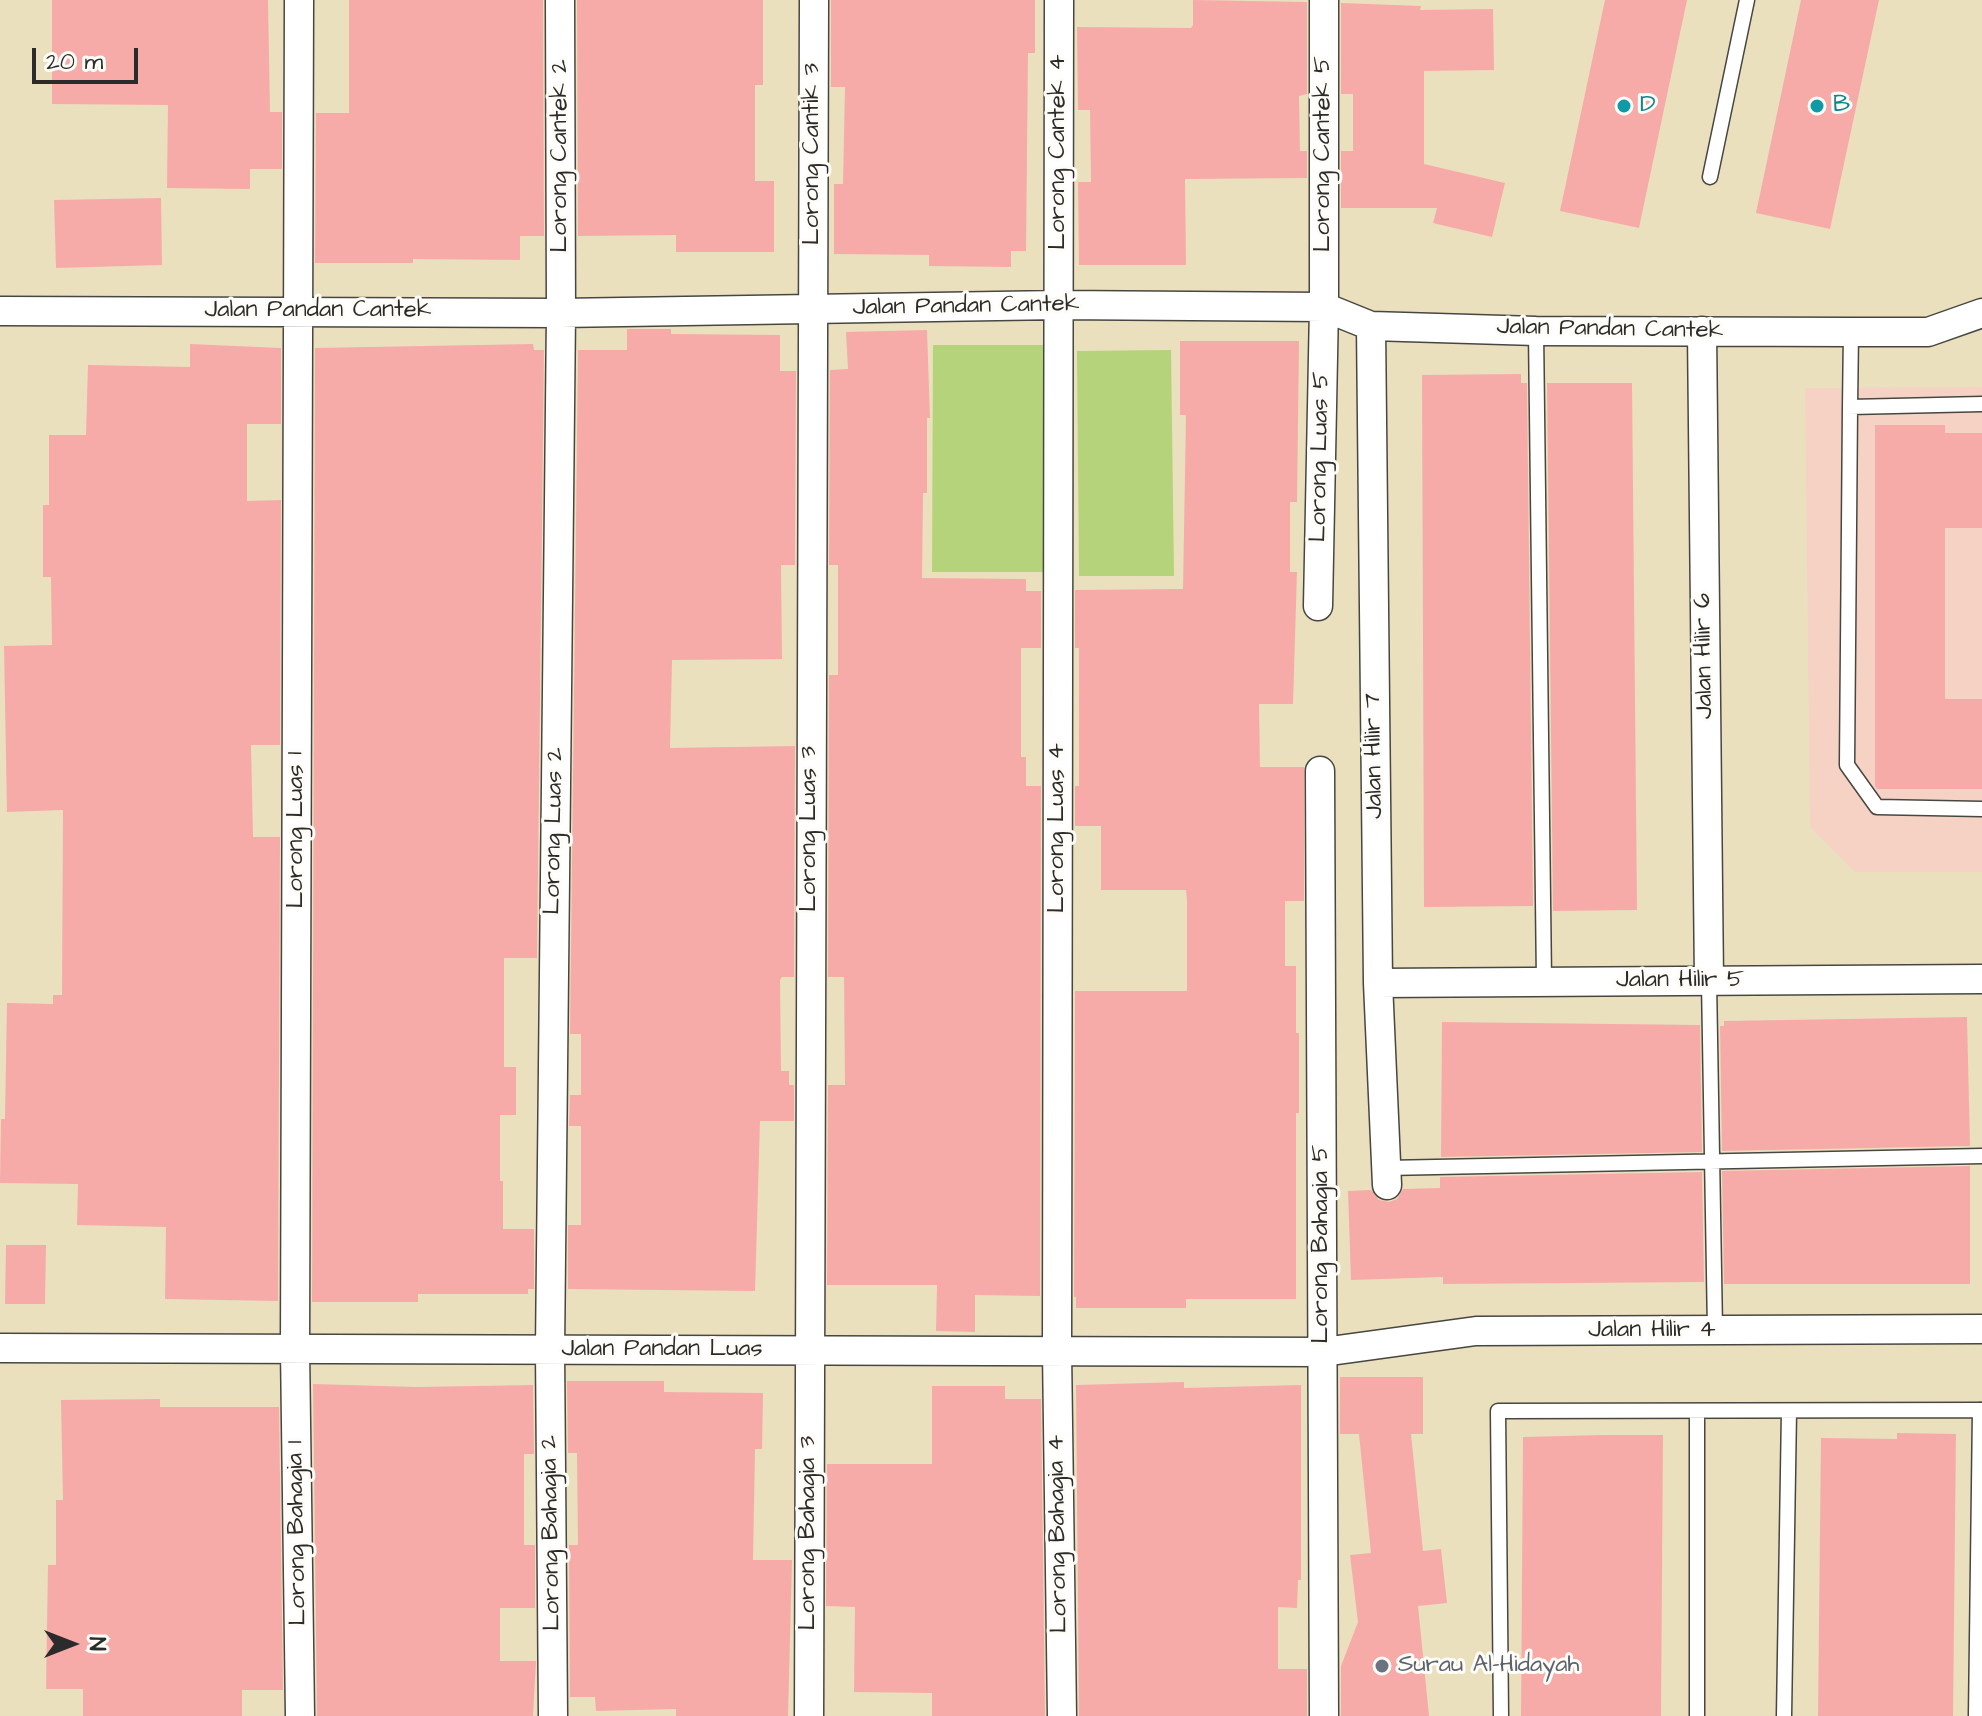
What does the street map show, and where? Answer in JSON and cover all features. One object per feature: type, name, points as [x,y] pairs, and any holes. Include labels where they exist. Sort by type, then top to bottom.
[{"type":"street","name":"Lorong Luas 1","points":[[295,1349],[299,0]]},
{"type":"street","name":"Lorong Cantek 2","points":[[560,0],[561,313]]},
{"type":"street","name":"Lorong Cantik 3","points":[[812,308],[814,0]]},
{"type":"street","name":"Lorong Cantek 4","points":[[1059,0],[1059,305]]},
{"type":"street","name":"Lorong Cantek 5","points":[[1324,0],[1324,307]]},
{"type":"street","name":"Jalan Pandan Cantek","points":[[0,311],[561,313],[1059,305],[1324,307],[1371,326],[1536,331],[1851,332],[1928,332],[1982,313]]},
{"type":"street","name":"Lorong Luas 4","points":[[1057,1351],[1059,305]]},
{"type":"street","name":"Lorong Luas 5","points":[[1318,606],[1324,307]]},
{"type":"street","name":"Lorong Luas 3","points":[[809,1350],[812,308]]},
{"type":"street","name":"Lorong Luas 2","points":[[550,1350],[561,313]]},
{"type":"street","name":"Jalan Hilir 7","points":[[1371,326],[1378,983],[1386,1176]]},
{"type":"street","name":"Jalan Hilir 6","points":[[1702,331],[1709,981]]},
{"type":"street","name":"Lorong Bahagia 5","points":[[1320,771],[1324,1716]]},
{"type":"street","name":"Jalan Hilir 5","points":[[1378,983],[1982,979]]},
{"type":"street","name":"Jalan Hilir 4","points":[[1323,1352],[1476,1331],[1982,1329]]},
{"type":"street","name":"Jalan Pandan Luas","points":[[0,1348],[1323,1352]]},
{"type":"street","name":"Lorong Bahagia 1","points":[[295,1349],[300,1716]]},
{"type":"street","name":"Lorong Bahagia 2","points":[[550,1350],[553,1716]]},
{"type":"street","name":"Lorong Bahagia 3","points":[[809,1350],[809,1716]]},
{"type":"street","name":"Lorong Bahagia 4","points":[[1057,1351],[1062,1716]]},
{"type":"lane","points":[[1710,177],[1747,0]]},
{"type":"lane","points":[[1536,331],[1544,981]]},
{"type":"lane","points":[[1851,332],[1847,765],[1877,807],[1982,809]]},
{"type":"lane","points":[[1850,407],[1982,404]]},
{"type":"lane","points":[[1709,981],[1715,1330]]},
{"type":"lane","points":[[1386,1176],[1712,1161],[1982,1156]]},
{"type":"lane","points":[[1501,1716],[1498,1411],[1981,1410],[1976,1716]]},
{"type":"lane","points":[[1697,1411],[1697,1716]]},
{"type":"lane","points":[[1784,1716],[1789,1411]]},
{"type":"shaded area","points":[[1982,387],[1982,872],[1855,872],[1810,827],[1805,388]]},
{"type":"green space","points":[[933,345],[1044,345],[1044,572],[932,572]]},
{"type":"green space","points":[[1171,350],[1174,576],[1079,576],[1077,351]]},
{"type":"building","points":[[52,0],[268,0],[270,112],[282,112],[282,169],[250,169],[250,189],[167,188],[168,105],[52,104]]},
{"type":"building","points":[[349,0],[543,0],[544,236],[520,236],[520,260],[413,259],[413,263],[315,263],[316,113],[349,113]]},
{"type":"building","points":[[577,0],[763,0],[763,85],[755,85],[755,181],[774,181],[774,252],[676,252],[676,235],[578,236]]},
{"type":"building","points":[[831,0],[1035,0],[1035,53],[1028,53],[1026,251],[1011,251],[1011,267],[929,266],[929,255],[834,254],[834,184],[843,184],[845,87],[831,87]]},
{"type":"building","points":[[1193,0],[1307,2],[1307,94],[1299,96],[1300,151],[1307,151],[1307,178],[1185,179],[1186,265],[1079,265],[1078,182],[1091,182],[1090,110],[1078,110],[1077,27],[1191,28]]},
{"type":"building","name":"D","points":[[1605,0],[1687,0],[1639,228],[1560,211]]},
{"type":"building","name":"B","points":[[1801,0],[1879,0],[1830,229],[1756,213]]},
{"type":"building","points":[[1341,3],[1421,6],[1420,10],[1493,9],[1494,70],[1424,71],[1424,164],[1505,183],[1492,237],[1433,223],[1437,208],[1341,208],[1341,151],[1353,151],[1353,94],[1341,94]]},
{"type":"building","points":[[161,198],[162,265],[56,268],[54,200]]},
{"type":"building","points":[[627,329],[671,329],[671,334],[780,335],[780,371],[796,371],[795,565],[781,565],[782,659],[672,660],[670,748],[795,746],[794,977],[782,977],[780,980],[781,1071],[789,1071],[789,1085],[794,1085],[794,1121],[760,1121],[755,1291],[568,1289],[568,1225],[581,1225],[581,1126],[569,1126],[570,1095],[581,1095],[581,1034],[570,1034],[578,350],[627,350]]},
{"type":"building","points":[[927,330],[930,418],[927,418],[927,493],[923,493],[922,578],[1026,579],[1026,591],[1041,591],[1041,648],[1021,648],[1021,757],[1026,757],[1026,786],[1041,786],[1040,1296],[975,1295],[975,1332],[936,1331],[937,1285],[827,1285],[828,1085],[845,1085],[844,977],[828,977],[829,675],[838,675],[838,565],[829,565],[830,370],[848,369],[846,332]]},
{"type":"building","points":[[1180,341],[1299,341],[1297,502],[1290,502],[1290,572],[1297,572],[1293,704],[1259,704],[1260,767],[1304,767],[1304,901],[1285,901],[1285,966],[1296,966],[1296,1033],[1299,1033],[1296,1299],[1186,1299],[1186,1308],[1076,1308],[1075,991],[1187,991],[1187,901],[1186,890],[1101,890],[1101,826],[1075,826],[1075,786],[1079,786],[1079,648],[1075,648],[1075,590],[1183,589],[1186,415],[1180,415]]},
{"type":"building","points":[[190,344],[281,348],[281,424],[247,424],[247,501],[281,500],[280,745],[251,745],[253,837],[280,837],[278,1301],[165,1299],[166,1227],[77,1225],[78,1184],[0,1183],[1,1119],[5,1119],[7,1003],[53,1004],[53,995],[62,995],[63,810],[7,812],[4,646],[52,645],[51,577],[43,577],[43,505],[49,505],[49,435],[86,435],[88,365],[190,367]]},
{"type":"building","points":[[533,344],[534,350],[544,350],[537,958],[504,958],[504,1067],[516,1067],[516,1115],[500,1115],[500,1181],[503,1181],[503,1229],[534,1229],[534,1289],[528,1289],[528,1294],[418,1294],[418,1302],[312,1302],[315,348]]},
{"type":"building","points":[[1521,374],[1521,383],[1527,383],[1533,906],[1424,907],[1422,375]]},
{"type":"building","points":[[1547,383],[1632,383],[1637,910],[1553,911]]},
{"type":"building","points":[[1875,425],[1945,425],[1945,433],[1982,433],[1982,528],[1945,528],[1945,699],[1982,699],[1982,789],[1877,789],[1875,786]]},
{"type":"building","points":[[1967,1017],[1970,1146],[1722,1151],[1720,1026],[1724,1026],[1724,1021]]},
{"type":"building","points":[[1442,1022],[1700,1025],[1702,1152],[1441,1157]]},
{"type":"building","points":[[1970,1166],[1970,1284],[1724,1284],[1722,1171]]},
{"type":"building","points":[[1702,1172],[1704,1282],[1443,1284],[1443,1277],[1351,1280],[1348,1191],[1371,1190],[1379,1200],[1389,1202],[1397,1199],[1403,1189],[1440,1188],[1440,1177]]},
{"type":"building","points":[[6,1245],[46,1245],[45,1304],[5,1304]]},
{"type":"building","points":[[1340,1377],[1423,1377],[1423,1434],[1411,1434],[1423,1551],[1441,1549],[1447,1603],[1418,1606],[1429,1716],[1341,1716],[1341,1666],[1358,1622],[1350,1555],[1371,1553],[1359,1434],[1340,1434]]},
{"type":"building","points":[[567,1381],[664,1381],[664,1392],[763,1393],[762,1449],[755,1449],[753,1560],[792,1560],[788,1716],[676,1716],[676,1709],[596,1711],[595,1697],[570,1697],[569,1545],[578,1545],[577,1453],[568,1453]]},
{"type":"building","points":[[1184,1382],[1184,1388],[1301,1385],[1301,1580],[1298,1580],[1297,1608],[1278,1607],[1278,1669],[1307,1669],[1307,1716],[1079,1716],[1076,1385]]},
{"type":"building","points":[[313,1384],[416,1387],[533,1385],[534,1454],[524,1454],[524,1545],[535,1545],[535,1608],[500,1608],[500,1661],[536,1661],[533,1716],[317,1716]]},
{"type":"building","points":[[932,1386],[1005,1386],[1005,1399],[1041,1399],[1045,1716],[932,1716],[932,1693],[854,1692],[855,1607],[826,1606],[827,1464],[932,1464]]},
{"type":"building","points":[[160,1399],[160,1407],[279,1407],[283,1690],[242,1690],[242,1716],[83,1716],[83,1689],[46,1689],[48,1565],[56,1565],[56,1500],[63,1500],[61,1400]]},
{"type":"building","points":[[1897,1433],[1956,1434],[1953,1716],[1818,1716],[1821,1438],[1897,1439]]},
{"type":"building","points":[[1663,1435],[1661,1716],[1521,1716],[1523,1437]]},
{"type":"place","name":"D","points":[[1624,106]]},
{"type":"place","name":"B","points":[[1817,106]]},
{"type":"place","name":"Surau Al-Hidayah","points":[[1382,1666]]}]
